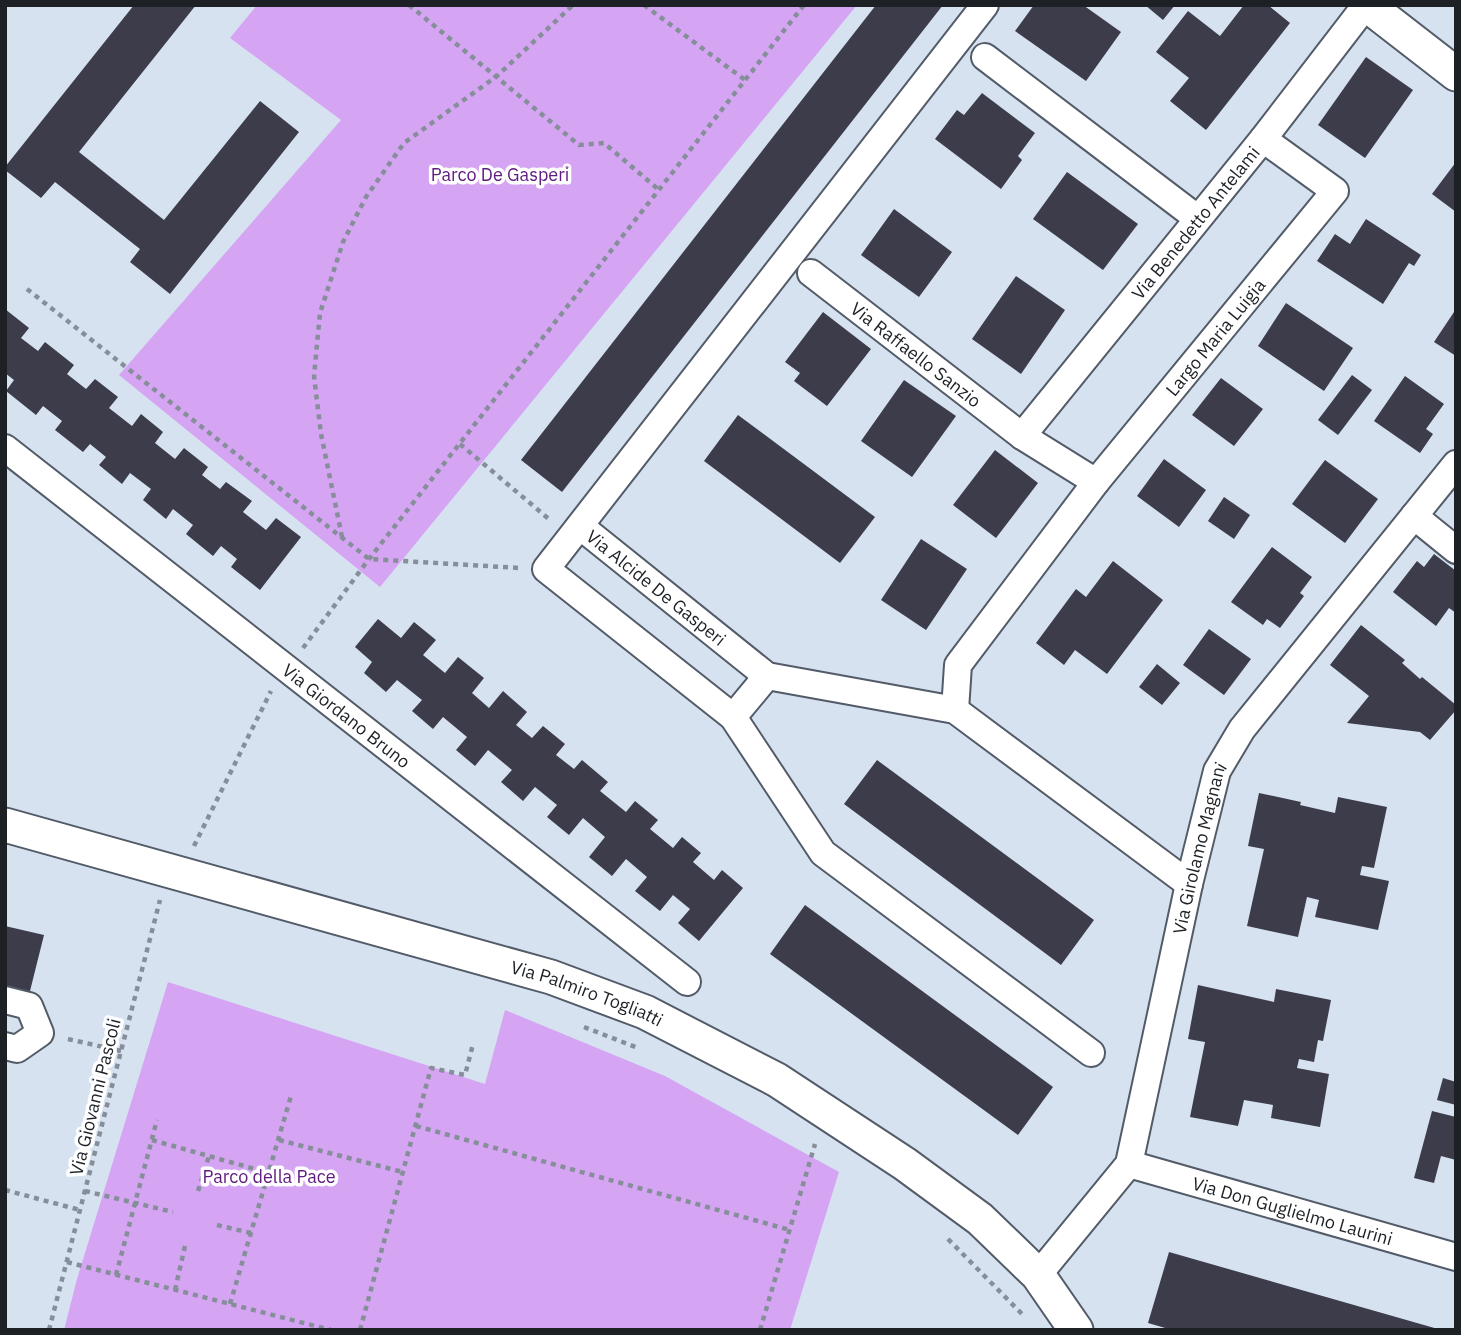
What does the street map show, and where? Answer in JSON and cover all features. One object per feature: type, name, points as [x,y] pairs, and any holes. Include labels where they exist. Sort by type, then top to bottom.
[{"type":"street","points":[[576,531],[985,5]]},
{"type":"street","points":[[1366,5],[1449,60]]},
{"type":"street","name":"Via Benedetto Antelami","points":[[1022,436],[1263,139],[1366,5]]},
{"type":"street","points":[[985,57],[1197,218]]},
{"type":"street","name":"Largo Maria Luigia","points":[[1096,482],[1335,191],[1263,139]]},
{"type":"street","name":"Via Raffaello Sanzio","points":[[811,273],[1022,436]]},
{"type":"street","points":[[956,710],[958,665],[1096,482],[1022,436]]},
{"type":"street","name":"Via Giordano Bruno","points":[[5,448],[687,982]]},
{"type":"street","name":"Via Girolamo Magnani","points":[[1038,1275],[1129,1164],[1189,884],[1217,771],[1242,729],[1456,464]]},
{"type":"street","points":[[1414,516],[1456,550]]},
{"type":"street","name":"Via Alcide De Gasperi","points":[[546,569],[576,531],[767,676],[956,710],[1189,884]]},
{"type":"street","points":[[546,569],[733,717],[823,853],[1091,1053]]},
{"type":"street","points":[[733,717],[767,676]]},
{"type":"street","name":"Via Palmiro Togliatti","points":[[5,825],[551,977],[645,1012],[777,1080],[905,1164],[980,1219],[1038,1275],[1076,1330]]},
{"type":"street","points":[[5,1000],[29,1006],[40,1033],[17,1049],[5,1046]]},
{"type":"street","name":"Via Don Guglielmo Laurini","points":[[1129,1164],[1456,1257]]},
{"type":"path","points":[[409,5],[579,145],[604,143],[659,190]]},
{"type":"path","points":[[342,537],[321,434],[314,376],[320,313],[339,254],[366,197],[404,143],[497,76],[573,5]]},
{"type":"path","points":[[644,5],[745,80]]},
{"type":"path","name":"Via Giovanni Pascoli","points":[[49,1330],[121,1051],[174,874],[271,689],[369,559],[804,5]]},
{"type":"path","points":[[27,289],[369,559],[546,569]]},
{"type":"path","points":[[460,444],[576,531]]},
{"type":"path","points":[[579,1025],[640,1048]]},
{"type":"path","points":[[40,1033],[121,1051]]},
{"type":"path","points":[[360,1330],[431,1068],[465,1074],[473,1044]]},
{"type":"path","points":[[230,1304],[291,1096]]},
{"type":"path","points":[[116,1275],[157,1120]]},
{"type":"path","points":[[416,1126],[790,1230]]},
{"type":"path","points":[[152,1140],[270,1173]]},
{"type":"path","points":[[279,1140],[403,1171]]},
{"type":"path","points":[[760,1330],[817,1140]]},
{"type":"path","points":[[198,1191],[209,1156]]},
{"type":"path","points":[[5,1191],[80,1210]]},
{"type":"path","points":[[85,1191],[173,1212]]},
{"type":"path","points":[[216,1226],[251,1233]]},
{"type":"path","points":[[943,1233],[1026,1320]]},
{"type":"path","points":[[175,1290],[185,1247]]},
{"type":"path","points":[[67,1262],[331,1330]]},
{"type":"green space","name":"Parco De Gasperi","points":[[257,5],[857,5],[380,587],[119,375],[341,120],[230,38]]},
{"type":"green space","name":"Parco della Pace","points":[[168,982],[485,1084],[505,1010],[665,1076],[839,1172],[790,1330],[64,1330],[77,1279]]},
{"type":"building","points":[[134,5],[196,5],[79,152],[164,220],[260,101],[299,132],[170,294],[130,262],[140,249],[55,182],[41,198],[5,170]]},
{"type":"building","points":[[876,5],[943,5],[562,492],[521,460]]},
{"type":"building","points":[[1034,5],[1083,5],[1121,32],[1086,81],[1015,31]]},
{"type":"building","points":[[1145,5],[1175,5],[1163,20]]},
{"type":"building","points":[[1244,5],[1268,5],[1290,23],[1206,130],[1170,101],[1189,78],[1156,52],[1188,11],[1220,36]]},
{"type":"building","points":[[1366,57],[1413,90],[1365,158],[1318,125]]},
{"type":"building","points":[[982,93],[1035,133],[1018,156],[1022,160],[1001,189],[935,139],[957,110],[964,115]]},
{"type":"building","points":[[1456,162],[1456,212],[1432,194]]},
{"type":"building","points":[[1067,172],[1138,224],[1103,270],[1033,219]]},
{"type":"building","points":[[894,209],[952,252],[919,297],[861,255]]},
{"type":"building","points":[[1366,219],[1421,255],[1414,266],[1409,263],[1383,304],[1317,261],[1335,234],[1350,244]]},
{"type":"building","points":[[1016,276],[1065,310],[1021,374],[972,339]]},
{"type":"building","points":[[1286,303],[1353,348],[1324,391],[1258,346]]},
{"type":"building","points":[[5,309],[29,328],[21,338],[38,351],[45,342],[74,365],[67,374],[86,389],[95,379],[118,397],[109,408],[132,426],[141,414],[163,432],[155,443],[175,459],[184,448],[208,467],[202,475],[220,489],[226,482],[252,501],[243,512],[266,530],[276,518],[301,537],[260,590],[231,567],[237,559],[221,546],[213,556],[186,534],[193,525],[173,509],[166,519],[143,500],[151,489],[130,473],[122,484],[99,465],[106,457],[90,444],[83,452],[55,430],[62,421],[43,406],[36,415],[6,391],[14,380],[5,373]]},
{"type":"building","points":[[1456,309],[1456,356],[1434,342]]},
{"type":"building","points":[[823,312],[871,349],[827,406],[794,381],[800,373],[785,362]]},
{"type":"building","points":[[1352,375],[1372,390],[1338,435],[1318,420]]},
{"type":"building","points":[[1405,376],[1444,404],[1426,429],[1433,434],[1420,453],[1374,421]]},
{"type":"building","points":[[1221,378],[1263,409],[1234,446],[1192,415]]},
{"type":"building","points":[[904,380],[956,416],[912,477],[861,441]]},
{"type":"building","points":[[738,415],[875,517],[840,563],[704,461]]},
{"type":"building","points":[[995,450],[1038,483],[996,538],[953,505]]},
{"type":"building","points":[[1164,459],[1206,490],[1179,527],[1137,496]]},
{"type":"building","points":[[1325,460],[1378,499],[1345,543],[1292,504]]},
{"type":"building","points":[[1224,497],[1250,515],[1234,539],[1208,521]]},
{"type":"building","points":[[921,539],[967,569],[926,630],[881,600]]},
{"type":"building","points":[[1272,547],[1312,577],[1300,593],[1304,596],[1280,628],[1267,619],[1263,625],[1231,602]]},
{"type":"building","points":[[1434,554],[1456,571],[1456,613],[1449,608],[1436,626],[1393,592],[1417,561],[1424,567]]},
{"type":"building","points":[[1113,561],[1163,600],[1107,674],[1075,650],[1064,665],[1036,643],[1076,589],[1086,597]]},
{"type":"building","points":[[378,619],[401,638],[414,622],[436,640],[423,655],[445,673],[458,657],[484,678],[472,693],[489,708],[503,691],[527,712],[516,725],[532,738],[543,726],[565,744],[556,755],[574,769],[582,760],[608,782],[600,791],[626,812],[635,801],[658,820],[650,829],[673,848],[682,837],[701,853],[693,862],[714,880],[722,870],[743,888],[699,941],[678,923],[690,909],[673,895],[660,911],[635,891],[647,877],[626,859],[612,876],[589,857],[605,837],[583,818],[569,835],[547,817],[557,805],[535,787],[523,801],[501,782],[512,770],[488,750],[475,766],[456,750],[467,737],[443,717],[433,729],[412,711],[422,700],[397,680],[386,692],[364,673],[372,662],[355,647]]},
{"type":"building","points":[[1361,625],[1405,660],[1402,663],[1420,679],[1422,677],[1456,705],[1456,710],[1430,740],[1420,732],[1347,723],[1369,696],[1330,665]]},
{"type":"building","points":[[1209,629],[1251,659],[1224,695],[1183,665]]},
{"type":"building","points":[[1157,664],[1180,683],[1162,705],[1139,687]]},
{"type":"building","points":[[877,760],[1094,920],[1061,965],[844,804]]},
{"type":"building","points":[[1259,793],[1335,813],[1338,797],[1387,807],[1374,868],[1362,866],[1360,875],[1389,881],[1378,930],[1315,917],[1319,900],[1307,897],[1298,937],[1247,926],[1264,849],[1248,846]]},
{"type":"building","points":[[805,905],[1053,1087],[1018,1135],[770,954]]},
{"type":"building","points":[[5,926],[44,935],[29,995],[5,989]]},
{"type":"building","points":[[1198,985],[1274,1002],[1276,989],[1331,1000],[1323,1041],[1318,1040],[1314,1062],[1299,1059],[1297,1068],[1329,1074],[1320,1127],[1271,1118],[1273,1105],[1244,1100],[1238,1126],[1190,1117],[1205,1042],[1188,1039]]},
{"type":"building","points":[[1443,1078],[1456,1082],[1456,1105],[1437,1100]]},
{"type":"building","points":[[1432,1111],[1456,1117],[1456,1160],[1441,1156],[1434,1183],[1414,1178]]},
{"type":"building","points":[[1169,1252],[1438,1330],[1172,1330],[1148,1323]]}]
